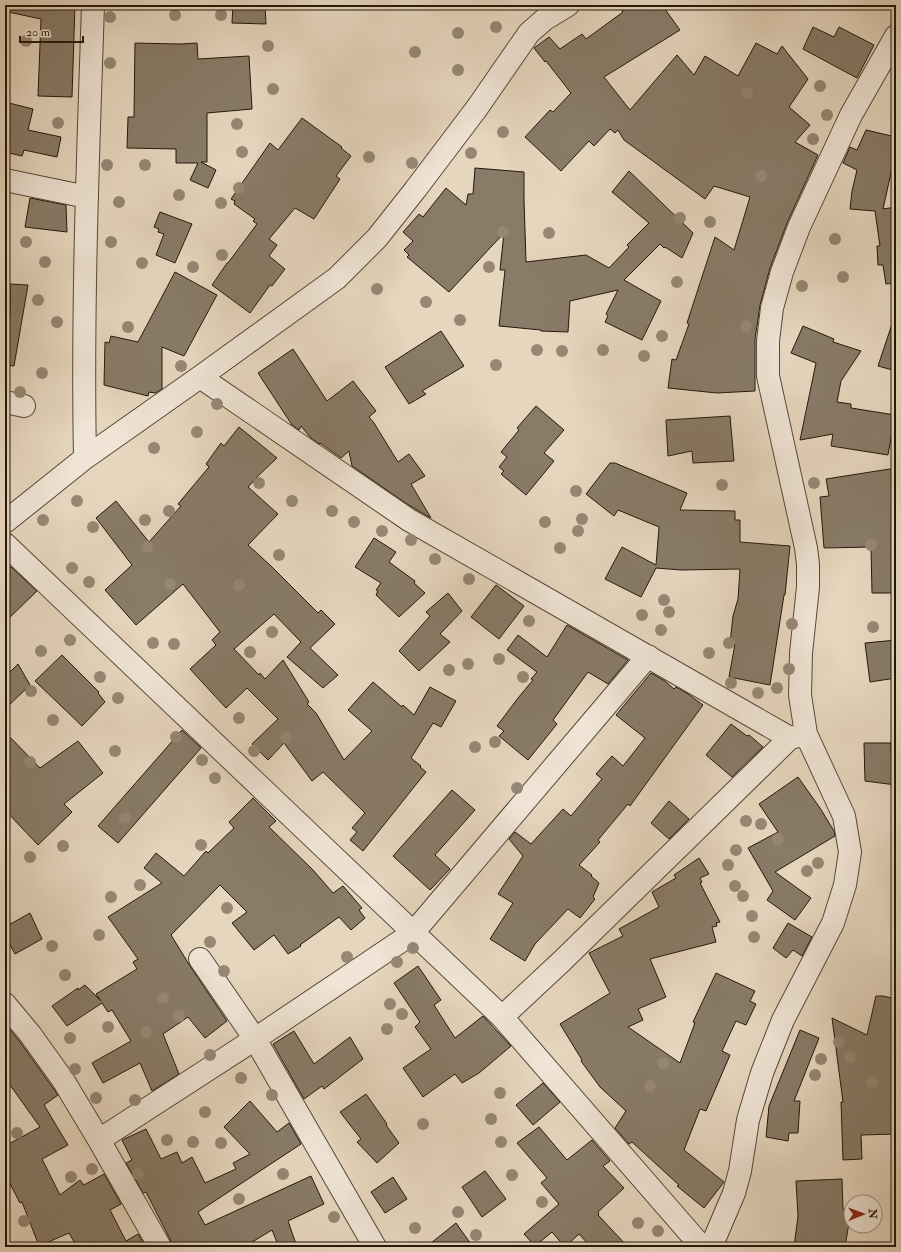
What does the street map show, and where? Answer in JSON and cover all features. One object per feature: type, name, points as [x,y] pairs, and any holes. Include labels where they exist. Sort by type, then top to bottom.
[{"type":"street","points":[[85,458],[84,405],[87,196],[93,5]]},
{"type":"street","points":[[5,522],[85,458],[337,278],[376,238],[415,190],[477,108],[529,33],[545,19],[568,5]]},
{"type":"street","points":[[502,1017],[798,736],[801,653],[808,587],[808,564],[806,548],[768,376],[768,341],[772,308],[782,272],[799,227],[851,115],[896,36]]},
{"type":"street","points":[[5,180],[87,196]]},
{"type":"street","points":[[200,377],[409,520],[648,656],[798,736],[844,816],[850,852],[845,885],[833,923],[783,1020],[762,1073],[748,1120],[740,1171],[734,1193],[711,1247]]},
{"type":"street","points":[[5,544],[502,1017],[702,1247]]},
{"type":"street","points":[[100,1140],[255,1039],[413,933],[648,656]]},
{"type":"street","points":[[200,959],[255,1039],[375,1247]]},
{"type":"street","points":[[5,1004],[30,1034],[63,1080],[100,1140],[160,1247]]},
{"type":"building","points":[[9,5],[75,5],[72,97],[38,96],[41,19],[8,12]]},
{"type":"building","points":[[233,5],[265,5],[266,24],[232,23]]},
{"type":"building","points":[[617,5],[662,5],[680,30],[604,77],[630,110],[677,55],[694,75],[705,56],[738,76],[756,43],[777,54],[782,46],[808,79],[789,107],[810,125],[795,142],[818,155],[787,223],[770,268],[760,305],[755,339],[755,391],[717,393],[668,388],[672,359],[676,360],[689,324],[687,323],[715,237],[734,250],[750,197],[714,186],[705,199],[624,140],[618,130],[615,133],[610,129],[594,146],[589,141],[561,171],[525,137],[550,110],[553,112],[571,93],[534,48],[549,37],[560,49],[582,34],[586,39],[623,12]]},
{"type":"building","points":[[813,27],[834,37],[839,27],[874,45],[857,78],[803,49]]},
{"type":"building","points":[[135,43],[197,43],[198,59],[249,56],[252,109],[207,113],[207,162],[201,162],[216,170],[208,188],[190,180],[198,163],[176,163],[176,149],[127,148],[128,117],[134,117]]},
{"type":"building","points":[[5,102],[33,109],[28,130],[61,137],[57,157],[24,150],[22,156],[5,152]]},
{"type":"building","points":[[302,118],[342,147],[341,148],[351,156],[336,176],[340,179],[314,219],[295,208],[269,239],[277,245],[269,256],[285,269],[272,286],[270,285],[250,313],[212,285],[257,224],[253,221],[255,219],[234,204],[235,201],[231,199],[270,143],[278,150]]},
{"type":"building","points":[[866,130],[896,137],[896,169],[892,168],[883,209],[896,207],[896,283],[886,284],[883,265],[878,265],[877,246],[880,246],[875,211],[850,209],[852,191],[857,170],[843,163],[850,147],[857,150]]},
{"type":"building","points":[[475,168],[524,172],[526,262],[586,255],[609,268],[629,247],[627,245],[649,223],[612,192],[629,171],[693,233],[682,258],[665,247],[664,248],[660,244],[624,280],[661,301],[642,340],[605,322],[608,316],[606,314],[618,290],[570,301],[568,332],[541,331],[499,326],[505,270],[500,270],[504,233],[449,292],[407,257],[409,255],[404,250],[413,241],[403,232],[419,214],[423,217],[446,188],[466,205],[468,194],[473,194]]},
{"type":"building","points":[[30,198],[66,205],[67,232],[25,227]]},
{"type":"building","points":[[160,212],[192,224],[175,263],[156,255],[164,234],[158,232],[159,229],[154,227]]},
{"type":"building","points":[[175,272],[217,295],[184,356],[162,347],[162,389],[155,393],[149,392],[148,396],[104,385],[105,342],[109,343],[111,336],[138,342]]},
{"type":"building","points":[[10,284],[28,285],[14,366],[5,365],[5,316],[10,317]]},
{"type":"building","points":[[893,321],[896,321],[896,371],[878,366]]},
{"type":"building","points":[[803,326],[834,339],[833,342],[861,351],[841,381],[837,402],[851,404],[851,408],[895,415],[888,455],[831,446],[833,434],[800,440],[816,363],[791,353]]},
{"type":"building","points":[[441,331],[464,366],[422,391],[426,394],[409,404],[385,367]]},
{"type":"building","points":[[293,349],[327,401],[353,381],[376,411],[369,417],[398,462],[409,454],[425,476],[411,484],[431,518],[407,504],[352,466],[349,451],[341,458],[310,437],[301,426],[299,430],[292,425],[258,373]]},
{"type":"building","points":[[536,406],[564,430],[544,453],[554,461],[526,495],[501,474],[504,471],[499,467],[507,457],[501,452],[519,430],[517,428]]},
{"type":"building","points":[[730,416],[734,461],[693,463],[692,451],[668,456],[666,420]]},
{"type":"building","points":[[239,427],[277,458],[248,487],[278,514],[248,545],[318,613],[321,610],[335,624],[310,648],[338,675],[323,688],[287,657],[301,642],[274,614],[234,649],[259,675],[260,673],[265,679],[283,660],[309,702],[307,704],[316,713],[344,760],[372,731],[348,710],[373,682],[402,707],[403,705],[414,715],[430,687],[456,701],[441,727],[433,723],[411,758],[426,772],[363,851],[350,840],[357,832],[352,828],[365,813],[323,772],[312,781],[284,743],[268,760],[252,744],[278,719],[247,688],[226,708],[190,669],[216,645],[212,640],[220,632],[183,584],[136,625],[105,590],[132,565],[96,518],[116,501],[149,542],[181,506],[178,504],[209,467],[206,464],[221,443],[224,446]]},
{"type":"building","points":[[610,463],[615,463],[687,493],[680,510],[735,511],[735,520],[740,520],[740,542],[790,546],[785,595],[770,685],[729,677],[735,644],[730,643],[733,616],[738,599],[740,569],[681,570],[656,568],[641,597],[605,579],[622,547],[656,565],[659,527],[618,510],[614,516],[586,494]]},
{"type":"building","points":[[896,468],[896,593],[872,593],[871,547],[824,548],[820,497],[829,496],[826,479]]},
{"type":"building","points":[[374,538],[396,552],[389,562],[415,581],[414,583],[425,593],[399,617],[376,595],[378,591],[376,590],[381,583],[355,567]]},
{"type":"building","points":[[11,567],[37,591],[5,622],[5,573]]},
{"type":"building","points":[[496,585],[524,606],[499,639],[471,617]]},
{"type":"building","points":[[448,593],[462,611],[440,634],[450,642],[419,671],[399,651],[430,616],[426,612]]},
{"type":"building","points":[[567,625],[628,660],[608,684],[588,672],[553,720],[557,724],[528,760],[499,736],[504,731],[497,726],[533,680],[531,679],[537,672],[507,650],[518,635],[547,657]]},
{"type":"building","points":[[896,640],[896,678],[870,682],[865,643]]},
{"type":"building","points":[[62,655],[99,692],[98,693],[105,702],[82,726],[35,681]]},
{"type":"building","points":[[18,664],[30,685],[5,709],[5,677]]},
{"type":"building","points":[[651,673],[665,681],[674,689],[676,687],[703,705],[630,806],[628,804],[598,840],[600,842],[579,865],[592,875],[591,876],[599,883],[593,897],[595,899],[580,918],[568,909],[535,944],[525,961],[490,939],[513,903],[498,894],[523,856],[509,839],[515,832],[531,844],[563,809],[571,816],[602,779],[596,774],[612,756],[623,766],[645,738],[616,715]]},
{"type":"building","points":[[731,724],[747,736],[749,735],[763,747],[732,777],[706,755]]},
{"type":"building","points":[[182,730],[201,748],[118,843],[98,826]]},
{"type":"building","points":[[5,732],[40,768],[78,741],[103,773],[64,804],[72,812],[38,845],[5,810]]},
{"type":"building","points":[[864,743],[891,743],[891,753],[896,753],[896,785],[865,781]]},
{"type":"building","points":[[798,777],[820,808],[834,831],[835,836],[775,872],[811,898],[795,920],[767,900],[773,891],[748,848],[778,832],[759,804]]},
{"type":"building","points":[[452,790],[475,810],[435,855],[450,869],[430,890],[393,856]]},
{"type":"building","points":[[253,798],[276,821],[269,827],[313,870],[333,893],[343,886],[362,908],[359,910],[365,918],[351,930],[339,917],[288,954],[274,935],[254,950],[232,923],[247,912],[220,885],[171,935],[227,1021],[205,1038],[188,1017],[163,1034],[179,1074],[152,1091],[140,1063],[103,1083],[92,1063],[131,1041],[112,1010],[108,1012],[102,1003],[67,1026],[52,1006],[78,988],[78,990],[85,985],[101,1001],[96,994],[137,969],[133,962],[138,959],[108,917],[162,883],[144,868],[156,853],[184,876],[206,851],[208,853],[234,828],[229,822]]},
{"type":"building","points":[[669,801],[689,819],[669,839],[651,823]]},
{"type":"building","points":[[699,858],[709,874],[700,878],[702,882],[700,883],[720,922],[716,923],[717,926],[712,927],[716,942],[650,959],[666,997],[638,1009],[643,1020],[628,1027],[680,1063],[695,1023],[693,1022],[716,973],[755,991],[750,1001],[756,1004],[746,1025],[736,1021],[722,1051],[730,1055],[706,1111],[700,1109],[684,1150],[724,1182],[704,1208],[677,1186],[679,1185],[632,1142],[629,1144],[615,1128],[626,1111],[600,1087],[581,1061],[582,1060],[560,1024],[610,993],[589,953],[623,936],[619,929],[659,907],[652,892],[676,878],[674,875]]},
{"type":"building","points":[[30,913],[42,939],[15,954],[5,936],[5,927]]},
{"type":"building","points":[[788,923],[812,937],[802,956],[793,950],[786,958],[773,948]]},
{"type":"building","points":[[418,966],[441,1000],[434,1005],[455,1038],[483,1016],[511,1046],[479,1073],[462,1083],[455,1074],[423,1097],[403,1068],[431,1049],[415,1027],[420,1022],[394,983]]},
{"type":"building","points":[[876,996],[896,999],[896,1134],[861,1135],[862,1159],[843,1160],[841,1102],[843,1102],[832,1018],[867,1035]]},
{"type":"building","points":[[5,1024],[20,1042],[58,1095],[44,1105],[68,1145],[42,1159],[60,1195],[80,1180],[84,1185],[104,1174],[121,1204],[110,1210],[126,1241],[138,1234],[146,1247],[77,1247],[69,1233],[39,1246],[22,1202],[20,1203],[5,1174],[5,1146],[40,1127],[5,1078]]},
{"type":"building","points":[[800,1030],[819,1038],[794,1101],[800,1101],[798,1133],[789,1133],[788,1141],[766,1137],[769,1106]]},
{"type":"building","points":[[294,1031],[314,1064],[350,1037],[363,1059],[324,1089],[322,1086],[304,1099],[273,1044]]},
{"type":"building","points":[[543,1083],[560,1102],[533,1125],[516,1105]]},
{"type":"building","points":[[366,1094],[399,1143],[377,1163],[357,1142],[361,1139],[340,1112]]},
{"type":"building","points":[[250,1101],[277,1132],[289,1123],[301,1144],[198,1212],[205,1225],[311,1176],[324,1204],[288,1221],[297,1247],[279,1247],[272,1230],[244,1247],[172,1247],[171,1241],[146,1192],[143,1193],[126,1163],[132,1160],[122,1140],[146,1129],[161,1159],[177,1152],[182,1163],[192,1157],[205,1183],[236,1169],[233,1163],[250,1154],[224,1127]]},
{"type":"building","points":[[539,1127],[567,1160],[592,1140],[610,1161],[603,1166],[624,1188],[598,1212],[598,1215],[628,1247],[591,1247],[579,1234],[565,1247],[552,1232],[535,1246],[524,1234],[559,1204],[541,1183],[547,1178],[517,1143]]},
{"type":"building","points":[[485,1171],[506,1199],[482,1217],[462,1187]]},
{"type":"building","points":[[393,1177],[407,1199],[385,1213],[371,1192]]},
{"type":"building","points":[[842,1179],[843,1234],[847,1234],[845,1247],[794,1247],[798,1216],[796,1181]]},
{"type":"building","points":[[456,1223],[473,1247],[426,1247]]}]
